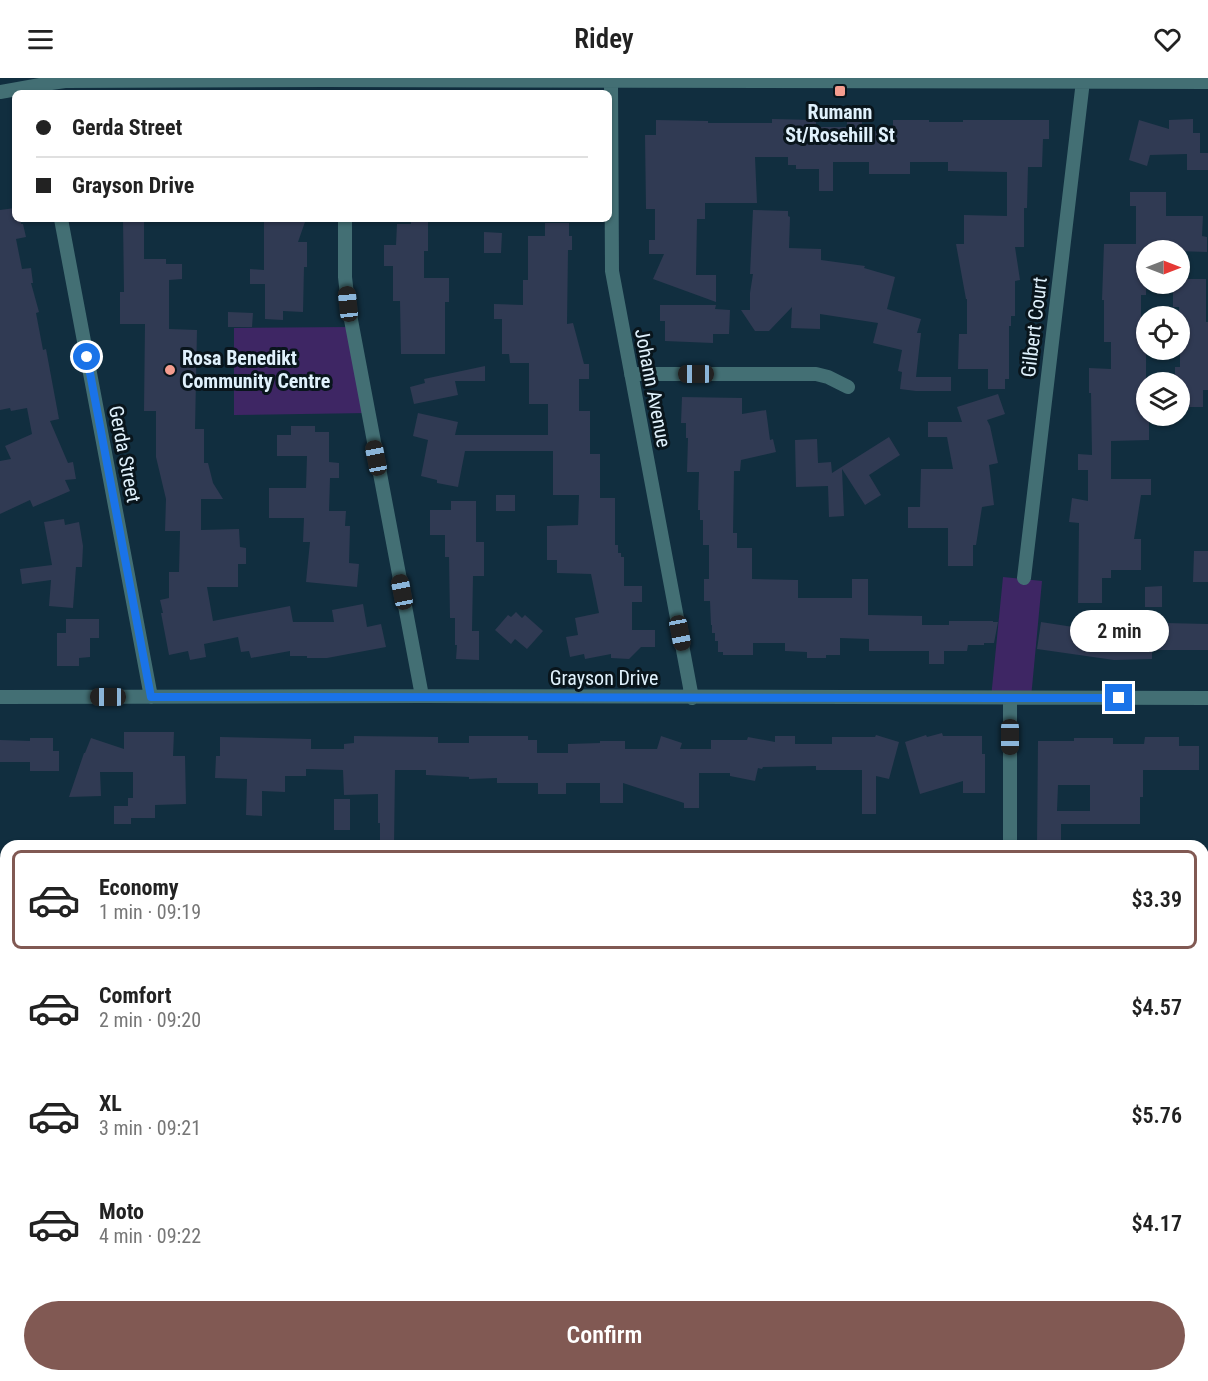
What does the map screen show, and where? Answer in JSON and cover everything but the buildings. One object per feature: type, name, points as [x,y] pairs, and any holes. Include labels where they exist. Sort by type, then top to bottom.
[{"type":"street","points":[[37,89],[65,81],[344,79],[959,79],[1208,82]]},
{"type":"street","name":"Gilbert Court","points":[[1024,578],[1083,81]]},
{"type":"street","name":"Gerda Street","points":[[62,222],[151,697]]},
{"type":"street","points":[[345,222],[345,277],[349,314],[422,696]]},
{"type":"street","name":"Johann Avenue","points":[[610,222],[611,262],[615,291],[692,698]]},
{"type":"street","points":[[631,374],[816,374],[848,387]]},
{"type":"street","name":"Grayson Drive","points":[[0,697],[1208,698]]},
{"type":"street","points":[[1010,698],[1010,840]]},
{"type":"shaded area","points":[[351,327],[368,413],[234,415],[234,328]]},
{"type":"shaded area","points":[[1003,577],[1042,581],[1031,698],[991,698]]},
{"type":"place","name":"Rumann St/Rosehill St","points":[[840,91]]},
{"type":"place","name":"Rosa Benedikt Community Centre","points":[[170,370]]},
{"type":"route","points":[[87,357],[151,697],[1119,698]]}]
